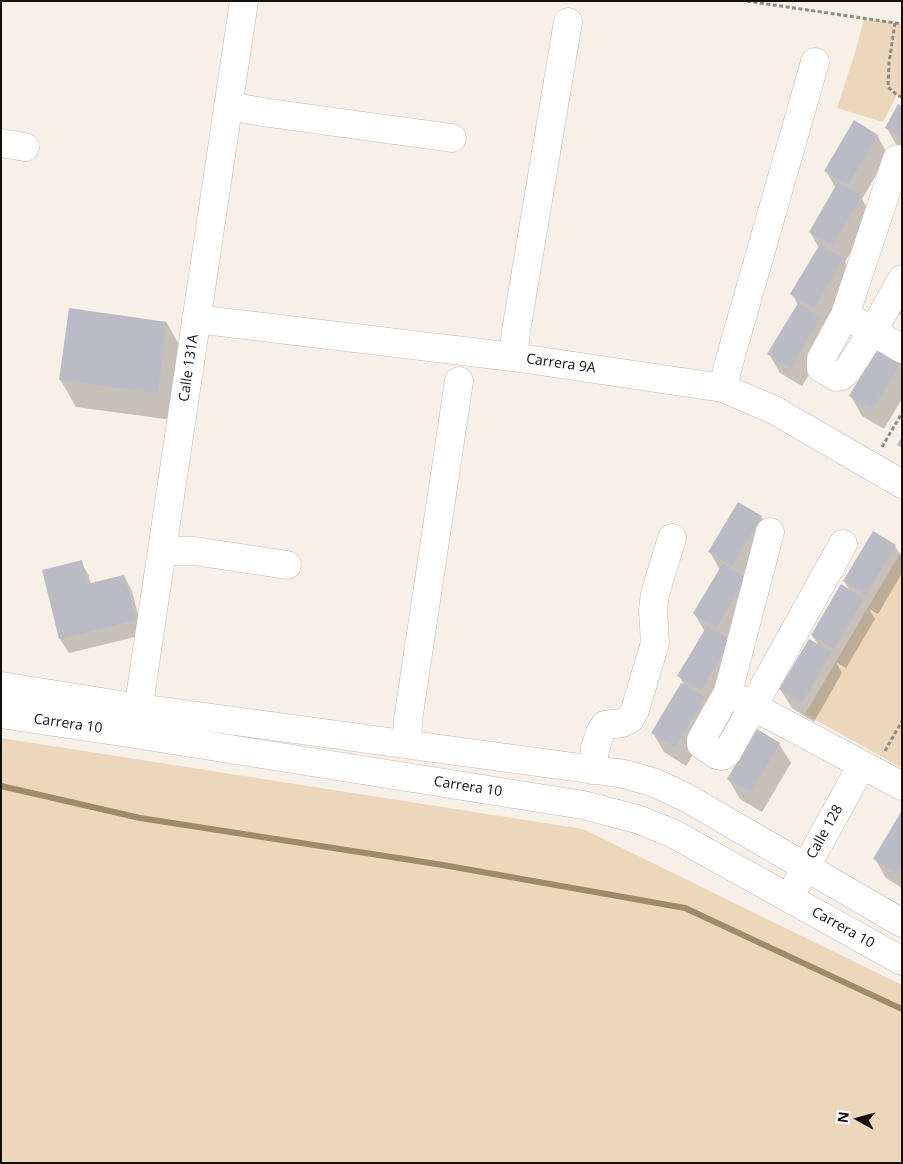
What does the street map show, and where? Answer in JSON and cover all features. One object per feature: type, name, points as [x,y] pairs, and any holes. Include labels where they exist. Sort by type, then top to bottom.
[{"type":"street","name":"Calle 131A","points":[[135,734],[244,1]]},
{"type":"street","points":[[513,357],[568,22]]},
{"type":"street","points":[[723,388],[815,62]]},
{"type":"street","points":[[228,106],[452,138]]},
{"type":"street","points":[[897,159],[845,315],[821,359],[821,368],[836,377],[841,376],[847,371],[873,331],[902,279]]},
{"type":"street","points":[[845,315],[902,349]]},
{"type":"street","name":"Carrera 9A","points":[[196,319],[513,357],[723,388],[774,410],[902,484]]},
{"type":"street","points":[[407,744],[408,720],[459,381]]},
{"type":"street","points":[[770,532],[728,692],[701,740],[701,744],[722,756],[727,753],[843,544]]},
{"type":"street","points":[[593,770],[595,749],[600,733],[606,725],[622,723],[630,719],[635,710],[655,643],[653,610],[655,594],[672,538]]},
{"type":"street","points":[[162,551],[194,551],[287,565]]},
{"type":"street","name":"Carrera 10","points":[[1,686],[139,708],[625,774],[655,783],[687,798],[902,923]]},
{"type":"street","points":[[728,692],[902,786]]},
{"type":"street","name":"Carrera 10","points":[[1,714],[583,805],[637,819],[672,833],[902,961]]},
{"type":"street","name":"Calle 128","points":[[789,898],[805,868],[868,768]]},
{"type":"path","points":[[747,1],[902,24]]},
{"type":"path","points":[[895,23],[888,87],[902,97]]},
{"type":"path","points":[[871,466],[902,413]]},
{"type":"path","points":[[868,768],[902,721]]},
{"type":"shaded area","points":[[864,19],[902,24],[902,97],[897,95],[883,122],[837,108]]},
{"type":"shaded area","points":[[902,550],[902,768],[805,714]]},
{"type":"shaded area","points":[[1,738],[583,829],[902,985],[902,1163],[1,1163]]},
{"type":"building","points":[[898,104],[902,106],[902,137],[885,128]]},
{"type":"building","points":[[854,120],[878,135],[848,185],[824,171]]},
{"type":"building","points":[[838,182],[862,196],[832,246],[809,232]]},
{"type":"building","points":[[820,244],[844,258],[814,308],[790,294]]},
{"type":"building","points":[[798,303],[821,317],[791,368],[767,354]]},
{"type":"building","points":[[69,308],[167,322],[158,393],[59,380]]},
{"type":"building","points":[[879,346],[902,361],[872,410],[849,396]]},
{"type":"building","points":[[902,436],[902,448],[897,445]]},
{"type":"building","points":[[738,502],[762,516],[732,566],[708,552]]},
{"type":"building","points":[[873,531],[896,545],[866,595],[843,581]]},
{"type":"building","points":[[82,560],[87,584],[124,575],[136,620],[59,639],[42,570]]},
{"type":"building","points":[[723,563],[746,577],[716,628],[693,613]]},
{"type":"building","points":[[841,584],[864,599],[834,649],[811,635]]},
{"type":"building","points":[[707,626],[731,640],[701,690],[677,676]]},
{"type":"building","points":[[809,639],[832,652],[802,703],[779,689]]},
{"type":"building","points":[[681,683],[705,697],[675,747],[651,733]]},
{"type":"building","points":[[757,729],[780,743],[751,793],[727,779]]},
{"type":"building","points":[[902,810],[902,864],[896,873],[873,859]]},
{"type":"waterway","points":[[1,786],[140,818],[443,865],[685,908],[902,1009]]}]
